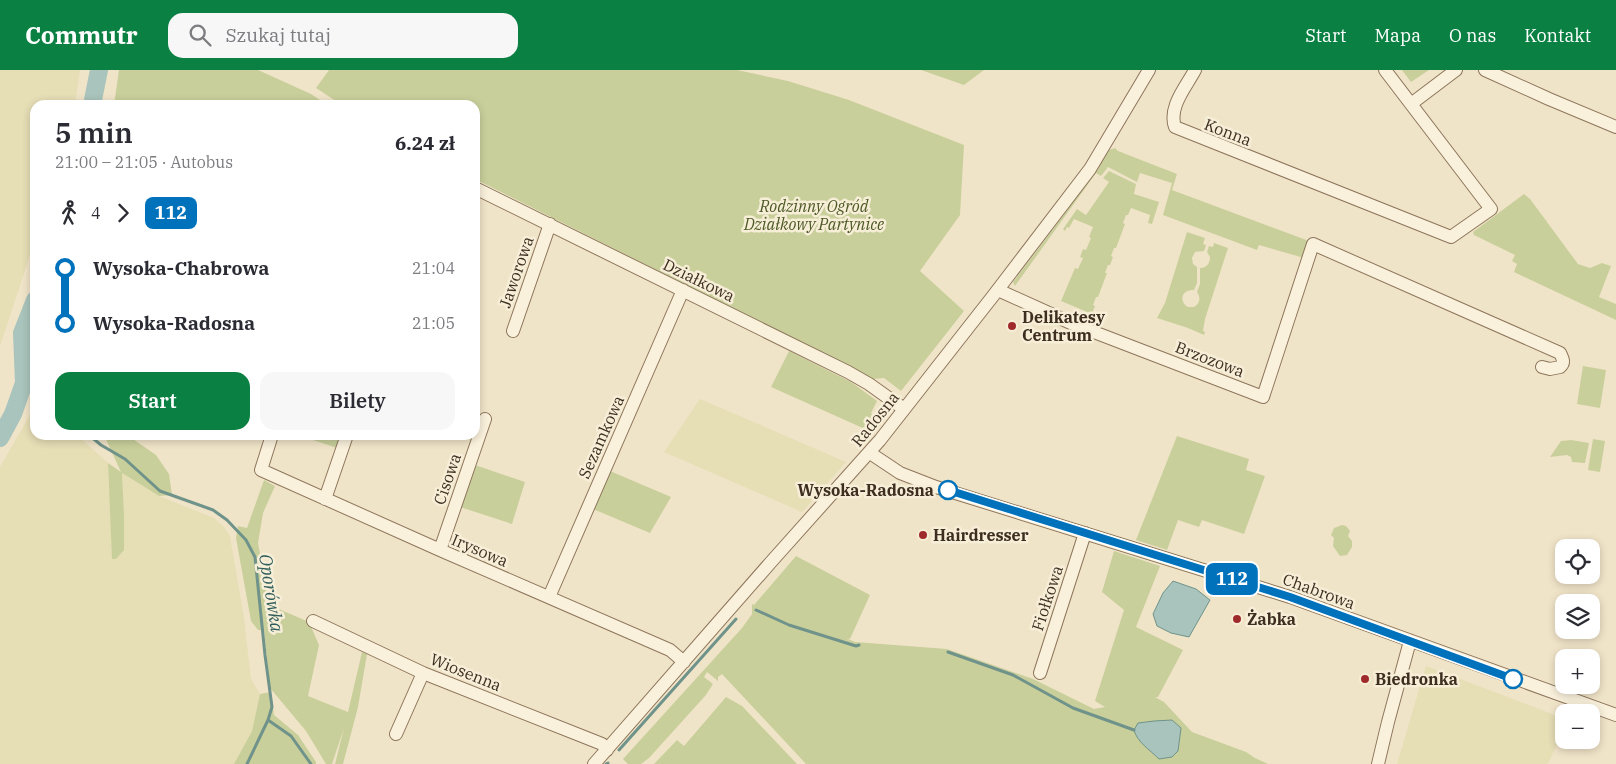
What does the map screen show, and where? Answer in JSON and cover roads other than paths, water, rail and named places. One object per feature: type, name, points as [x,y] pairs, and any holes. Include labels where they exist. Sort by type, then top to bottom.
[{"type":"street","name":"Radosna","points":[[594,764],[771,562],[870,453],[998,290],[1090,168],[1149,70]]},
{"type":"street","name":"Konna","points":[[1195,70],[1176,106],[1172,119],[1175,127],[1451,237],[1490,209],[1411,104]]},
{"type":"street","points":[[1385,70],[1411,104],[1456,70]]},
{"type":"street","points":[[1485,70],[1549,100],[1616,126]]},
{"type":"street","name":"Działkowa","points":[[480,190],[848,372],[869,384],[904,410]]},
{"type":"street","name":"Jaworowa","points":[[513,331],[550,224]]},
{"type":"street","name":"Brzozowa","points":[[998,290],[1074,324],[1263,397],[1313,244],[1560,353],[1563,357],[1560,367],[1550,369],[1542,367]]},
{"type":"street","name":"Sezamkowa","points":[[549,597],[683,290]]},
{"type":"street","name":"Cisowa","points":[[480,434],[485,419]]},
{"type":"street","name":"Irysowa","points":[[270,440],[261,470],[670,650],[684,662]]},
{"type":"street","points":[[325,499],[346,440]]},
{"type":"street","name":"Cisowa","points":[[440,550],[478,440]]},
{"type":"street","name":"Chabrowa","points":[[870,453],[900,473],[936,486],[1290,597],[1616,715]]},
{"type":"street","name":"Fiołkowa","points":[[1040,673],[1085,533]]},
{"type":"street","name":"Wiosenna","points":[[314,621],[423,673],[602,744],[607,750]]},
{"type":"street","points":[[1378,764],[1410,641]]},
{"type":"street","points":[[396,734],[423,673]]},
{"type":"water","points":[[1173,581],[1196,589],[1210,600],[1189,637],[1171,633],[1157,626],[1153,614],[1163,593]]},
{"type":"water","points":[[1172,720],[1181,728],[1178,751],[1172,757],[1159,759],[1141,742],[1134,730],[1138,723]]},
{"type":"waterway","points":[[93,100],[99,70]]},
{"type":"waterway","points":[[0,438],[13,414],[24,383],[22,333],[30,313]]},
{"type":"waterway","name":"Oporówka","points":[[24,383],[30,388]]},
{"type":"waterway","name":"Oporówka","points":[[95,440],[125,459],[160,491],[213,510],[227,520],[246,540],[255,557],[272,707],[268,720],[291,736],[311,764]]},
{"type":"waterway","points":[[756,610],[789,625],[856,646],[859,645]]},
{"type":"waterway","points":[[619,750],[736,619]]},
{"type":"waterway","points":[[948,652],[1013,675],[1073,708],[1134,730]]},
{"type":"waterway","points":[[247,764],[268,720]]},
{"type":"place","name":"Delikatesy Centrum","points":[[1012,326]]},
{"type":"place","name":"Wysoka-Radosna","points":[[948,490]]},
{"type":"place","name":"Hairdresser","points":[[923,535]]},
{"type":"place","name":"Żabka","points":[[1237,619]]},
{"type":"place","name":"Biedronka","points":[[1365,679]]},
{"type":"park label","name":"Rodzinny Ogród Działkowy Partynice","points":[[814,215]]}]
